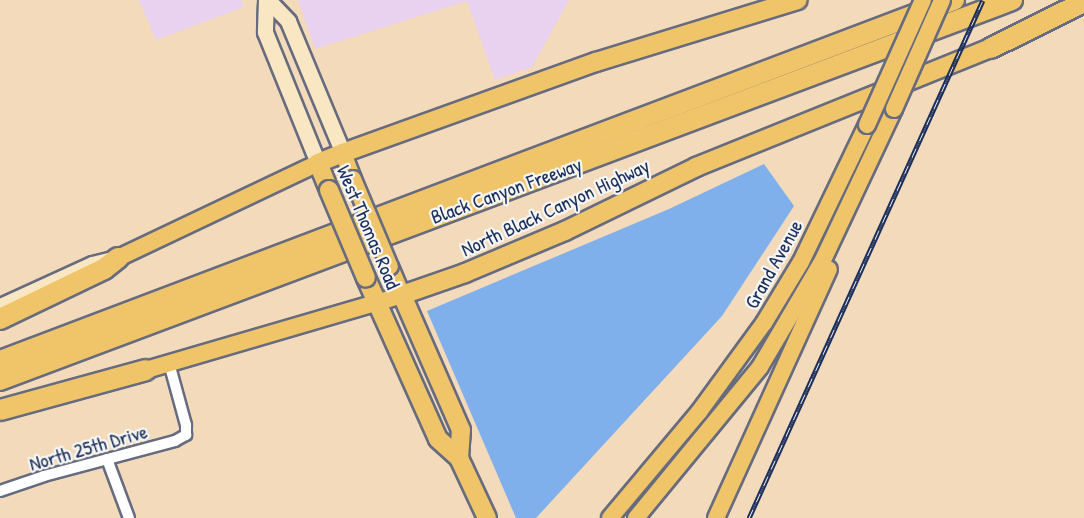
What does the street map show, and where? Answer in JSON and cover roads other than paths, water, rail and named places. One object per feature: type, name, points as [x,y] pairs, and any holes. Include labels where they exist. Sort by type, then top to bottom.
[{"type":"highway","points":[[318,163],[596,62],[798,0]]},
{"type":"highway","name":"Black Canyon Freeway","points":[[0,349],[921,0]]},
{"type":"highway","points":[[0,361],[954,0]]},
{"type":"highway","name":"Black Canyon Freeway","points":[[0,380],[1012,0]]},
{"type":"highway","points":[[991,48],[1084,2]]},
{"type":"highway","name":"North Black Canyon Highway","points":[[402,295],[465,273],[565,231],[696,167],[991,48]]},
{"type":"highway","name":"West Thomas Road","points":[[318,163],[366,278],[438,439],[459,458],[483,517]]},
{"type":"highway","points":[[0,319],[104,269],[118,258]]},
{"type":"highway","name":"West Thomas Road","points":[[402,295],[461,430],[459,458]]},
{"type":"highway","points":[[0,410],[146,370]]},
{"type":"main road","name":"West Thomas Road","points":[[267,0],[288,21],[402,295]]},
{"type":"main road","name":"West Thomas Road","points":[[267,0],[265,32],[318,163]]},
{"type":"main road","name":"Grand Avenue","points":[[610,518],[699,412],[764,323],[801,262],[867,125],[921,0]]},
{"type":"main road","name":"Grand Avenue","points":[[636,518],[732,405],[760,367],[808,288],[867,170],[942,0]]},
{"type":"main road","name":"North Black Canyon Highway","points":[[991,48],[1084,13]]},
{"type":"main road","points":[[0,306],[92,264],[118,258],[318,163]]},
{"type":"main road","points":[[716,518],[772,400],[839,246],[867,170]]},
{"type":"main road","name":"North Black Canyon Highway","points":[[0,420],[66,400],[146,370],[402,295]]},
{"type":"street","name":"North 25th Drive","points":[[0,491],[175,441],[186,435],[186,425],[169,363]]},
{"type":"street","points":[[107,459],[129,518]]},
{"type":"water","points":[[764,164],[794,206],[722,316],[536,518],[516,518],[427,311],[669,209]]},
{"type":"railway","points":[[749,518],[983,0]]}]
